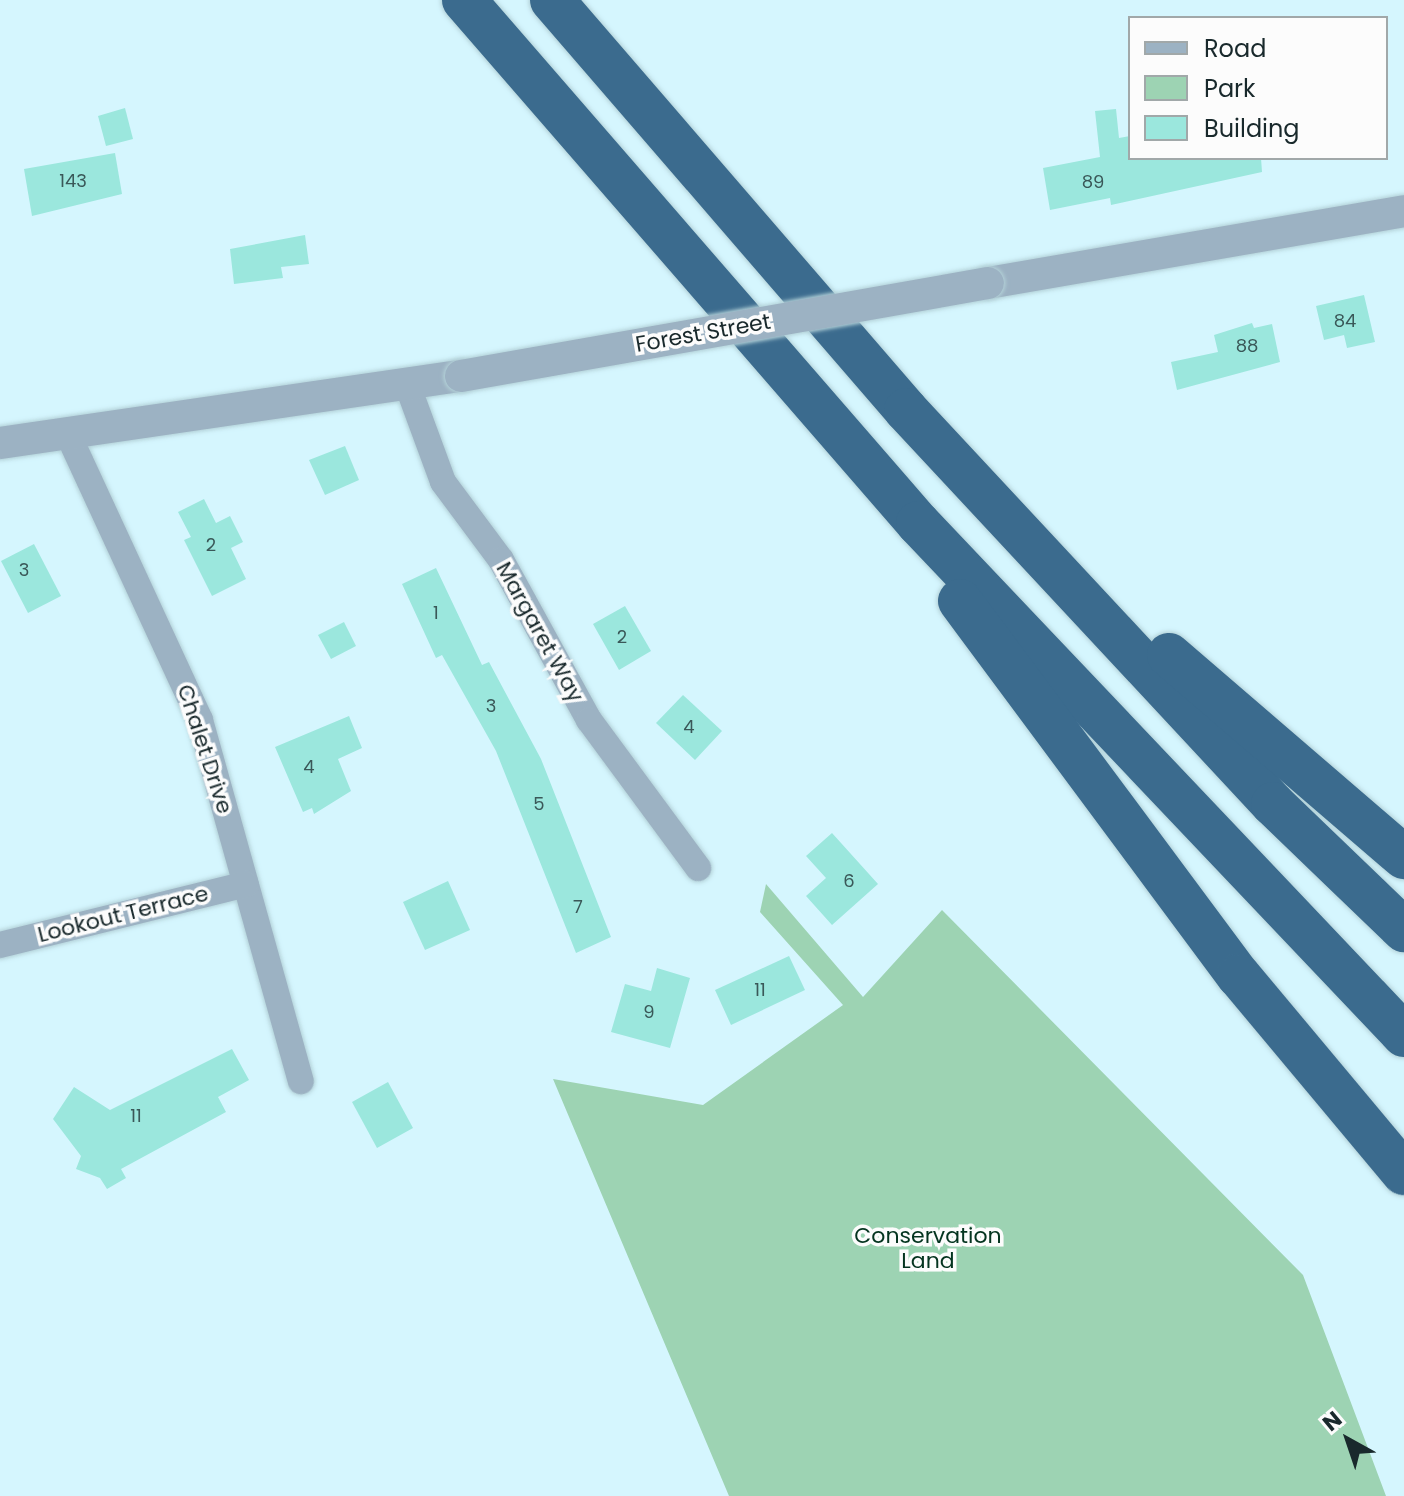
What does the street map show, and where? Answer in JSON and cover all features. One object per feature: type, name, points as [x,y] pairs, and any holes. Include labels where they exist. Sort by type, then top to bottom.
[{"type":"highway","points":[[464,0],[873,473],[1174,799],[1404,1035]]},
{"type":"highway","points":[[552,0],[977,485],[1273,804],[1404,930]]},
{"type":"highway","points":[[873,473],[1019,686],[1239,976],[1404,1173]]},
{"type":"highway","points":[[977,485],[1404,857]]},
{"type":"street","name":"Forest Street","points":[[0,443],[461,376],[1404,211]]},
{"type":"street","name":"Margaret Way","points":[[407,384],[421,434],[443,482],[501,560],[589,720],[698,868]]},
{"type":"street","name":"Chalet Drive","points":[[67,432],[200,720],[301,1081]]},
{"type":"street","name":"Lookout Terrace","points":[[0,945],[246,884]]},
{"type":"green space","name":"Conservation Land","points":[[766,884],[863,997],[942,910],[1303,1275],[1386,1496],[729,1496],[553,1079],[703,1105],[843,1005],[760,912]]},
{"type":"building","points":[[125,108],[133,139],[106,146],[98,116]]},
{"type":"building","points":[[1116,109],[1119,138],[1128,136],[1128,160],[1261,160],[1262,172],[1111,205],[1110,198],[1050,210],[1043,168],[1100,157],[1095,111]]},
{"type":"building","points":[[115,153],[122,194],[32,216],[24,169]]},
{"type":"building","points":[[305,235],[309,264],[281,267],[283,278],[234,284],[230,249]]},
{"type":"building","points":[[1364,295],[1375,342],[1347,348],[1344,335],[1324,340],[1316,306]]},
{"type":"building","points":[[1252,323],[1254,328],[1272,324],[1280,362],[1177,390],[1171,362],[1218,352],[1214,335]]},
{"type":"building","points":[[345,446],[359,480],[325,495],[309,460]]},
{"type":"building","points":[[204,499],[216,523],[230,516],[243,542],[231,548],[246,579],[212,596],[184,540],[191,537],[178,512]]},
{"type":"building","points":[[34,544],[61,596],[28,613],[1,561]]},
{"type":"building","points":[[436,568],[482,665],[489,662],[541,759],[611,937],[576,953],[496,751],[442,655],[436,658],[402,584]]},
{"type":"building","points":[[625,606],[651,651],[619,670],[593,624]]},
{"type":"building","points":[[344,622],[356,646],[331,659],[318,635]]},
{"type":"building","points":[[683,695],[722,731],[695,760],[656,723]]},
{"type":"building","points":[[349,716],[362,748],[338,759],[351,791],[314,814],[312,808],[303,812],[275,747]]},
{"type":"building","points":[[832,833],[878,884],[832,925],[806,896],[826,878],[806,856]]},
{"type":"building","points":[[448,881],[470,930],[425,950],[403,902]]},
{"type":"building","points":[[789,956],[805,990],[731,1025],[715,990]]},
{"type":"building","points":[[657,968],[690,978],[670,1048],[611,1032],[625,984],[651,991]]},
{"type":"building","points":[[232,1049],[249,1080],[218,1097],[226,1112],[121,1169],[126,1178],[107,1189],[100,1178],[76,1169],[81,1156],[53,1119],[74,1087],[110,1110]]},
{"type":"building","points":[[388,1082],[413,1128],[377,1148],[352,1102]]}]
